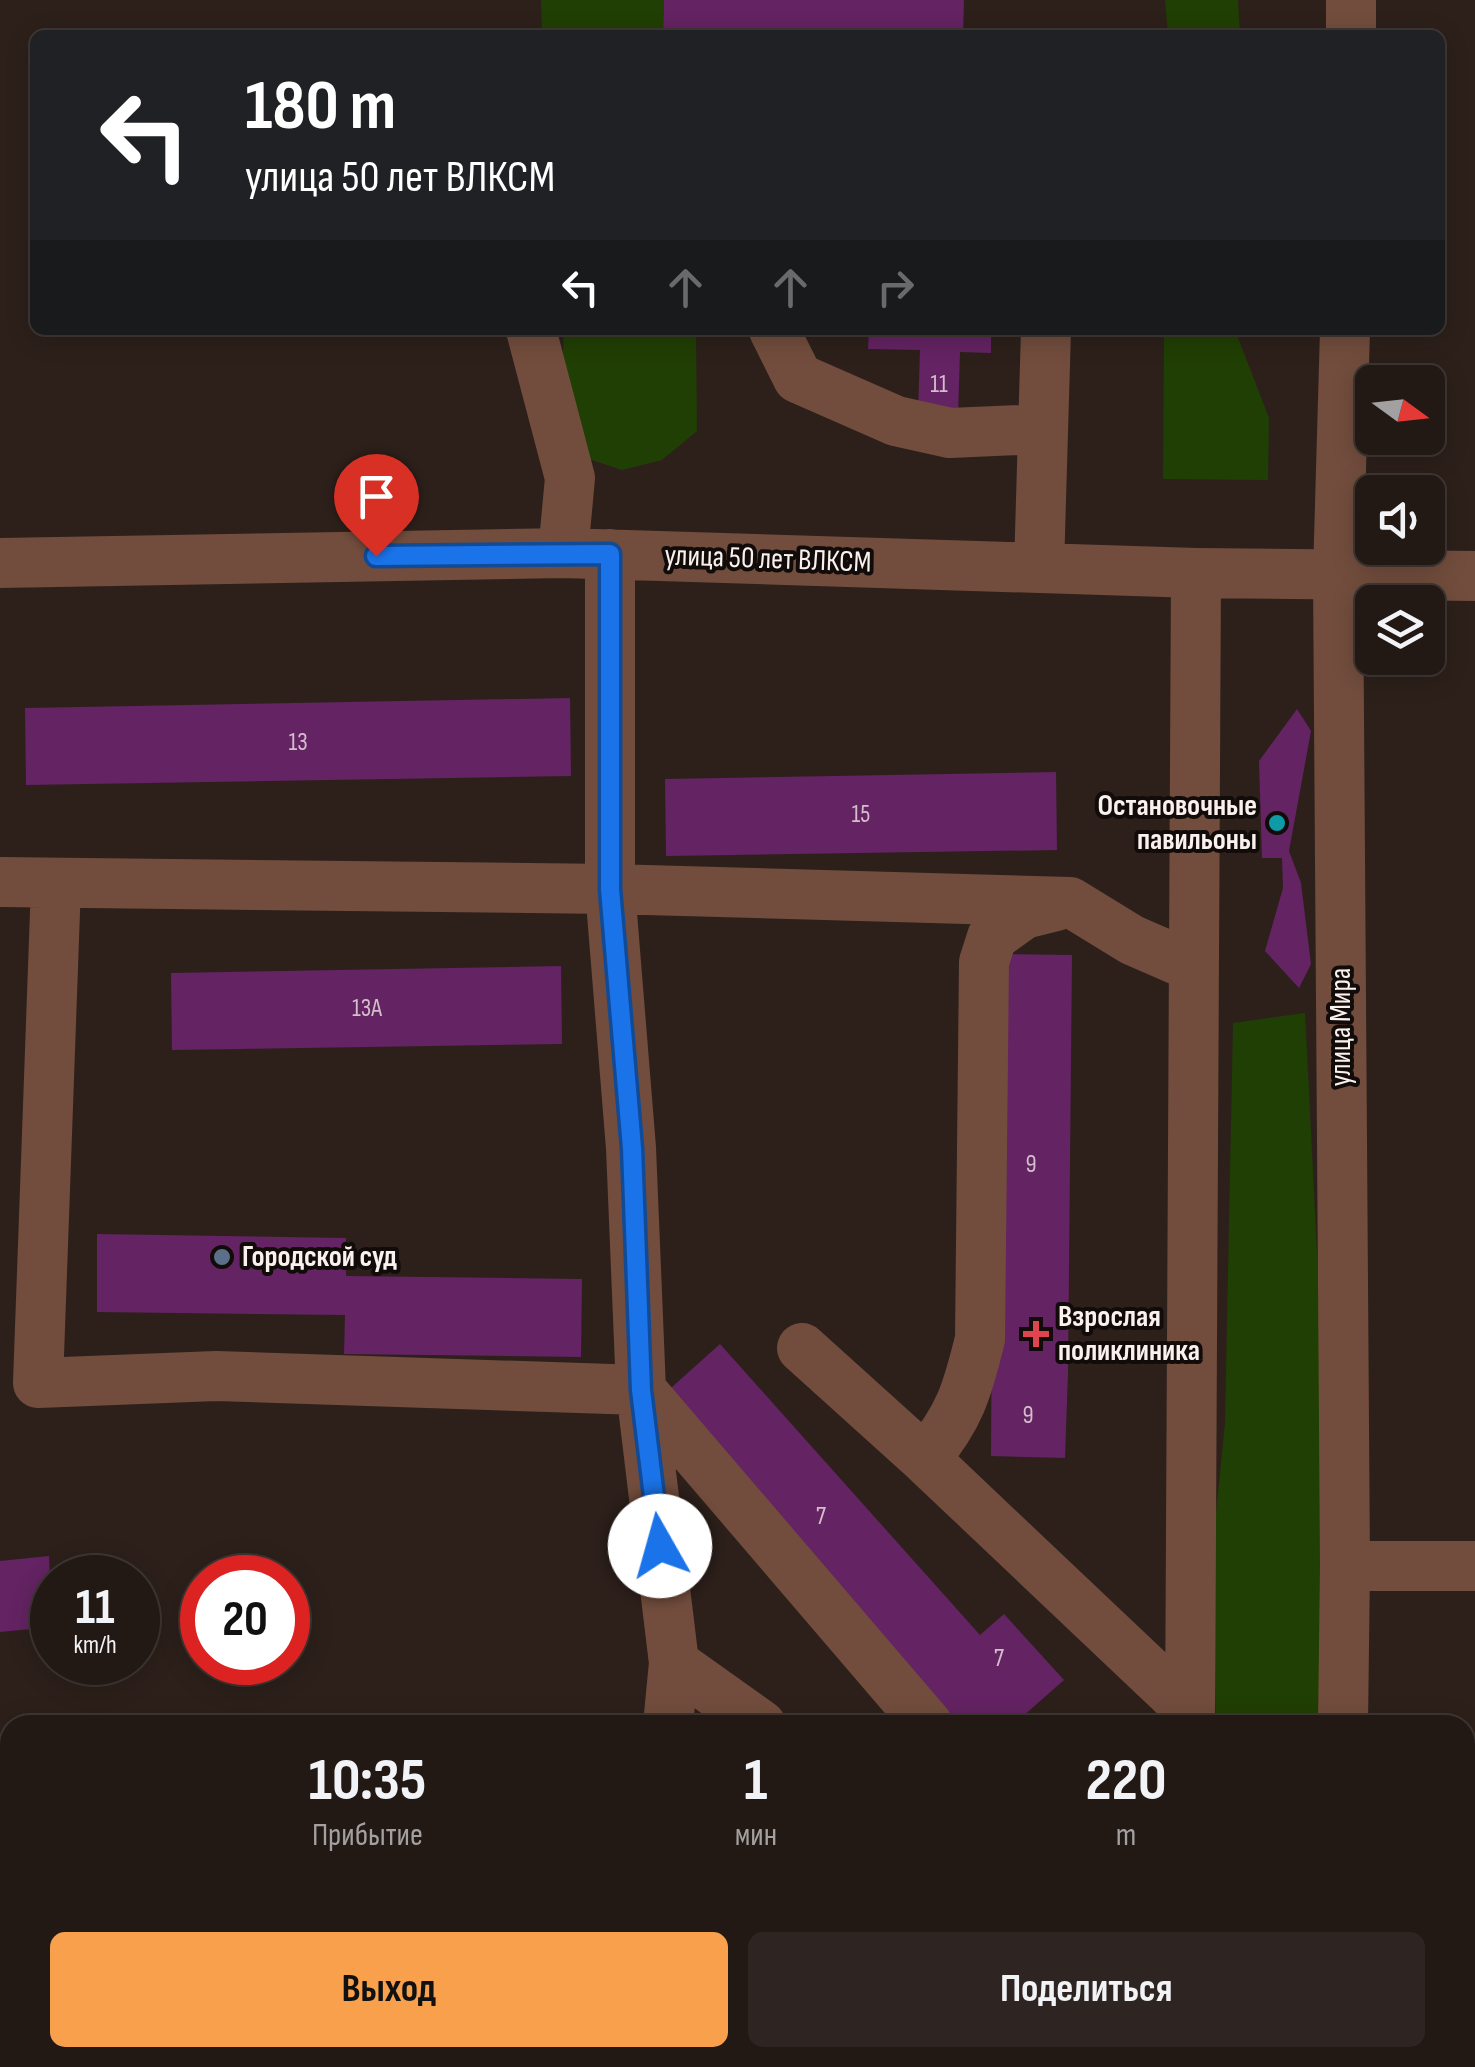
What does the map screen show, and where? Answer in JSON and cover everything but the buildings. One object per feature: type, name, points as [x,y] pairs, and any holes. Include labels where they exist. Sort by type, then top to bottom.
[{"type":"street","points":[[1351,30],[1352,0]]},
{"type":"street","points":[[531,335],[586,553],[632,1148],[641,1390],[674,1663],[669,1715]]},
{"type":"street","points":[[776,335],[798,378],[896,421],[950,433],[1044,429]]},
{"type":"street","points":[[1039,568],[1046,335]]},
{"type":"street","name":"улица Мира","points":[[1343,1715],[1338,574],[1345,335]]},
{"type":"street","name":"улица 50 лет ВЛКСМ","points":[[0,563],[586,553],[1196,573],[1475,576]]},
{"type":"street","points":[[1190,1715],[1196,573]]},
{"type":"street","points":[[0,882],[610,889],[1070,902],[1132,940],[1194,967]]},
{"type":"street","points":[[56,884],[19,1370],[38,1383],[216,1376],[641,1390],[919,1715]]},
{"type":"street","points":[[925,1460],[948,1432],[967,1392],[980,1339],[984,962],[992,937],[1024,914],[1070,902]]},
{"type":"street","points":[[802,1348],[925,1460],[1187,1715]]},
{"type":"street","points":[[1344,1566],[1475,1566]]},
{"type":"street","points":[[674,1663],[747,1715]]},
{"type":"green space","points":[[541,0],[664,0],[663,30],[542,30]]},
{"type":"green space","points":[[1165,0],[1238,0],[1240,30],[1168,30]]},
{"type":"green space","points":[[564,335],[696,335],[697,431],[662,460],[622,470],[568,452],[561,387]]},
{"type":"green space","points":[[1164,335],[1237,335],[1269,418],[1268,480],[1163,479]]},
{"type":"green space","points":[[1305,1013],[1326,1432],[1327,1715],[1216,1715],[1213,1543],[1225,1423],[1233,1023]]},
{"type":"place","name":"Остановочные павильоны","points":[[1277,823]]},
{"type":"place","name":"Городской суд","points":[[222,1257]]},
{"type":"place","name":"Взрослая поликлиника","points":[[1036,1334]]},
{"type":"route","points":[[376,556],[610,554],[610,889],[632,1148],[641,1390],[660,1546]]}]
